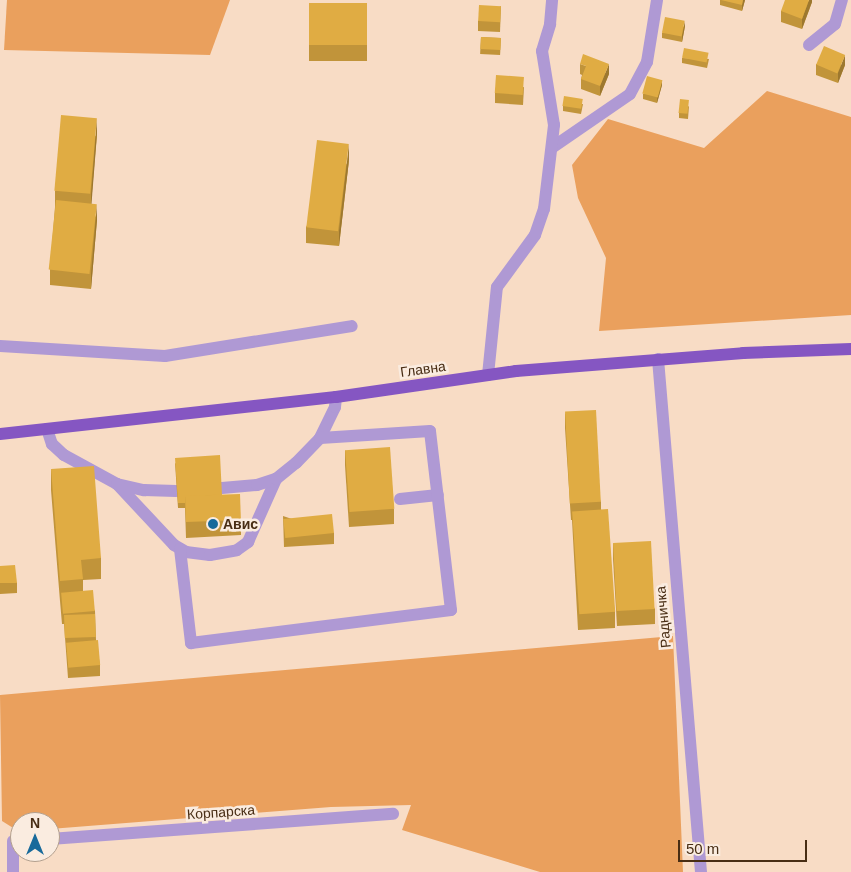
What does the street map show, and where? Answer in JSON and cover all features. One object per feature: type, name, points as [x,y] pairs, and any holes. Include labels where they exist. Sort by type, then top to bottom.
[{"type":"main road","name":"Главна","points":[[0,434],[336,397],[488,374],[658,359],[851,349]]},
{"type":"street","points":[[488,374],[497,287],[535,235],[544,209],[553,147],[552,101],[543,70],[542,51],[550,24],[552,0]]},
{"type":"street","points":[[553,147],[630,94],[647,62],[657,0]]},
{"type":"street","points":[[809,45],[835,24],[842,0]]},
{"type":"street","points":[[0,346],[165,356],[352,326]]},
{"type":"street","name":"Радничка","points":[[658,359],[701,872]]},
{"type":"street","points":[[117,484],[180,549],[210,555],[233,552],[245,546],[254,533],[276,479],[320,438],[335,407],[336,397]]},
{"type":"street","points":[[47,429],[52,444],[64,455],[117,484],[144,490],[176,491]]},
{"type":"street","points":[[180,549],[191,643],[451,610],[430,432],[320,438]]},
{"type":"street","points":[[222,488],[257,485],[276,479]]},
{"type":"street","points":[[400,499],[438,495]]},
{"type":"street","name":"Корпарска","points":[[60,838],[393,814]]},
{"type":"shaded area","points":[[7,0],[230,0],[210,55],[4,50]]},
{"type":"shaded area","points":[[767,91],[851,117],[851,315],[599,331],[606,258],[578,198],[572,165],[608,119],[704,148]]},
{"type":"shaded area","points":[[673,636],[683,872],[540,872],[402,830],[411,805],[331,807],[60,828],[60,812],[10,812],[10,826],[2,821],[0,695]]},
{"type":"building","points":[[721,0],[743,0],[742,5]]},
{"type":"building","points":[[785,0],[809,0],[802,19],[781,11]]},
{"type":"building","points":[[309,3],[367,3],[367,45],[309,45]]},
{"type":"building","points":[[479,5],[501,6],[500,22],[478,21]]},
{"type":"building","points":[[665,17],[685,21],[682,37],[662,33]]},
{"type":"building","points":[[481,37],[501,38],[500,50],[480,49]]},
{"type":"building","points":[[824,46],[845,55],[837,73],[816,64]]},
{"type":"building","points":[[684,48],[709,53],[707,63],[682,58]]},
{"type":"building","points":[[583,54],[609,64],[600,86],[581,79],[586,66],[580,64]]},
{"type":"building","points":[[496,75],[524,77],[523,95],[495,93]]},
{"type":"building","points":[[647,76],[662,80],[658,98],[642,93]]},
{"type":"building","points":[[564,96],[583,99],[581,109],[562,106]]},
{"type":"building","points":[[680,99],[689,100],[687,114],[679,113]]},
{"type":"building","points":[[61,115],[97,118],[90,194],[54,191]]},
{"type":"building","points":[[317,140],[349,144],[338,231],[306,227]]},
{"type":"building","points":[[56,200],[97,204],[89,274],[49,270]]},
{"type":"building","points":[[596,410],[601,502],[570,503],[565,412]]},
{"type":"building","points":[[390,447],[394,509],[349,512],[345,450]]},
{"type":"building","points":[[220,455],[222,495],[185,497],[185,503],[178,503],[175,458]]},
{"type":"building","points":[[94,466],[101,558],[81,560],[83,579],[60,581],[51,469]]},
{"type":"building","points":[[240,494],[241,520],[186,522],[185,496]]},
{"type":"building","points":[[608,509],[615,612],[579,614],[572,512]]},
{"type":"building","points":[[332,514],[334,533],[285,538],[283,519]]},
{"type":"building","points":[[651,541],[655,609],[617,611],[613,543]]},
{"type":"building","points":[[15,565],[17,583],[0,583],[0,566]]},
{"type":"building","points":[[93,590],[95,611],[63,614],[61,593]]},
{"type":"building","points":[[95,614],[96,637],[65,638],[64,615]]},
{"type":"building","points":[[98,640],[100,665],[68,668],[66,643]]},
{"type":"place","name":"Авис","points":[[213,524]]}]
